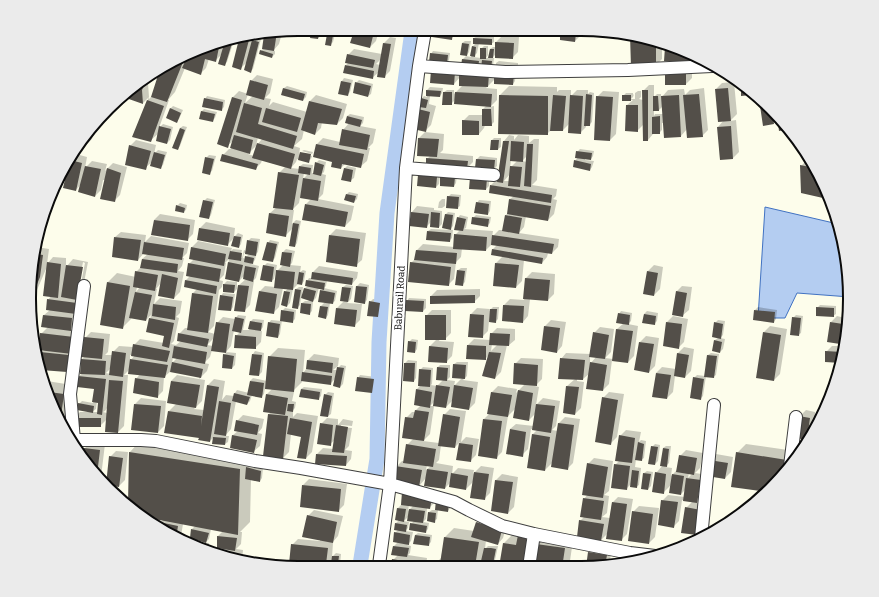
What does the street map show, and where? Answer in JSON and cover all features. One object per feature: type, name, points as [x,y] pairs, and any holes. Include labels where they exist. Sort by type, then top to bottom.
[{"type":"street","name":"Baburail Road","points":[[379,561],[389,484],[406,168],[419,66],[425,36]]},
{"type":"street","points":[[419,66],[505,72],[628,70],[703,66]]},
{"type":"street","points":[[406,168],[494,175]]},
{"type":"street","points":[[72,432],[70,394],[84,286]]},
{"type":"street","points":[[702,532],[714,405]]},
{"type":"street","points":[[791,455],[796,417]]},
{"type":"street","points":[[78,441],[156,441],[255,461],[389,484],[454,502],[502,526],[534,534],[639,554]]},
{"type":"street","points":[[530,561],[534,534]]},
{"type":"water","points":[[765,207],[831,222],[841,264],[843,296],[797,293],[785,318],[758,318]]},
{"type":"building","points":[[310,36],[319,36],[318,39],[310,38]]},
{"type":"building","points":[[327,36],[333,36],[331,46],[325,45]]},
{"type":"building","points":[[352,36],[373,36],[370,48],[350,43]]},
{"type":"building","points":[[432,36],[452,36],[452,40]]},
{"type":"building","points":[[560,36],[576,36],[575,42],[560,40]]},
{"type":"building","points":[[276,37],[274,51],[262,49],[264,38]]},
{"type":"building","points":[[473,38],[492,39],[492,45],[473,44]]},
{"type":"building","points":[[252,40],[259,42],[251,73],[244,70]]},
{"type":"building","points":[[249,41],[241,70],[232,67],[238,43]]},
{"type":"building","points":[[630,41],[656,47],[656,66],[631,67]]},
{"type":"building","points":[[495,42],[514,43],[513,59],[495,58]]},
{"type":"building","points":[[383,43],[391,44],[385,78],[377,77]]},
{"type":"building","points":[[462,43],[469,44],[467,56],[460,55]]},
{"type":"building","points":[[232,45],[225,66],[218,64],[223,47]]},
{"type":"building","points":[[472,46],[476,47],[475,57],[470,56]]},
{"type":"building","points":[[480,48],[486,48],[486,59],[480,59]]},
{"type":"building","points":[[219,49],[216,62],[205,59],[201,75],[182,68],[185,62]]},
{"type":"building","points":[[490,49],[494,49],[493,58],[488,58]]},
{"type":"building","points":[[260,50],[273,54],[272,58],[259,54]]},
{"type":"building","points":[[665,50],[693,62],[664,61]]},
{"type":"building","points":[[430,53],[448,55],[447,64],[429,62]]},
{"type":"building","points":[[347,54],[375,60],[373,68],[345,63]]},
{"type":"building","points":[[462,59],[479,61],[478,68],[461,66]]},
{"type":"building","points":[[482,60],[492,61],[491,69],[481,68]]},
{"type":"building","points":[[183,63],[167,102],[151,97],[157,77]]},
{"type":"building","points":[[345,65],[374,71],[373,79],[343,73]]},
{"type":"building","points":[[431,70],[455,72],[454,85],[430,83]]},
{"type":"building","points":[[459,72],[489,74],[488,87],[459,86]]},
{"type":"building","points":[[665,73],[686,73],[686,85],[665,85]]},
{"type":"building","points":[[494,74],[514,74],[513,85],[494,84]]},
{"type":"building","points":[[250,80],[268,85],[264,100],[246,95]]},
{"type":"building","points":[[341,81],[351,83],[348,96],[338,94]]},
{"type":"building","points":[[355,82],[371,86],[368,97],[353,93]]},
{"type":"building","points":[[143,87],[142,90],[143,104],[128,99]]},
{"type":"building","points":[[283,88],[305,94],[303,101],[281,95]]},
{"type":"building","points":[[728,88],[731,121],[718,122],[715,89]]},
{"type":"building","points":[[426,90],[441,91],[440,97],[426,96]]},
{"type":"building","points":[[642,90],[648,90],[648,141],[643,141]]},
{"type":"building","points":[[741,91],[747,95],[741,96]]},
{"type":"building","points":[[443,92],[452,92],[452,105],[442,105]]},
{"type":"building","points":[[455,92],[492,94],[491,107],[454,104]]},
{"type":"building","points":[[586,94],[592,95],[590,126],[584,126]]},
{"type":"building","points":[[699,94],[703,137],[687,138],[683,95]]},
{"type":"building","points":[[499,95],[548,96],[548,135],[498,134]]},
{"type":"building","points":[[553,95],[566,96],[563,131],[550,131]]},
{"type":"building","points":[[570,95],[583,96],[581,134],[568,133]]},
{"type":"building","points":[[622,95],[631,95],[631,101],[622,101]]},
{"type":"building","points":[[679,95],[681,137],[664,138],[661,96]]},
{"type":"building","points":[[596,96],[613,97],[610,141],[594,140]]},
{"type":"building","points":[[653,96],[658,96],[659,111],[653,111]]},
{"type":"building","points":[[232,97],[242,100],[228,148],[217,144]]},
{"type":"building","points":[[204,98],[223,102],[222,111],[202,107]]},
{"type":"building","points":[[421,98],[428,100],[426,108],[419,107]]},
{"type":"building","points":[[147,100],[164,106],[151,142],[132,137]]},
{"type":"building","points":[[309,101],[342,109],[337,125],[318,123],[315,135],[301,130]]},
{"type":"building","points":[[244,103],[262,108],[258,124],[297,136],[293,149],[236,132]]},
{"type":"building","points":[[626,105],[638,105],[638,132],[625,131]]},
{"type":"building","points":[[760,107],[774,121],[774,124],[763,126]]},
{"type":"building","points":[[170,108],[181,113],[177,123],[166,118]]},
{"type":"building","points":[[266,108],[301,118],[297,132],[262,122]]},
{"type":"building","points":[[418,109],[430,112],[426,132],[413,129]]},
{"type":"building","points":[[482,109],[491,109],[492,126],[482,126]]},
{"type":"building","points":[[201,111],[215,114],[213,122],[199,119]]},
{"type":"building","points":[[347,116],[362,120],[360,127],[345,123]]},
{"type":"building","points":[[660,116],[660,134],[652,134],[652,117]]},
{"type":"building","points":[[462,120],[479,121],[479,135],[462,135]]},
{"type":"building","points":[[159,126],[171,129],[167,144],[156,141]]},
{"type":"building","points":[[731,126],[733,159],[720,160],[717,127]]},
{"type":"building","points":[[180,128],[185,130],[178,150],[172,148]]},
{"type":"building","points":[[342,129],[370,135],[367,150],[339,145]]},
{"type":"building","points":[[234,135],[253,140],[250,154],[230,148]]},
{"type":"building","points":[[418,138],[439,139],[437,157],[417,156]]},
{"type":"building","points":[[491,140],[499,140],[498,150],[490,150]]},
{"type":"building","points":[[503,141],[509,141],[503,183],[497,182]]},
{"type":"building","points":[[511,141],[524,142],[523,162],[510,161]]},
{"type":"building","points":[[257,143],[295,154],[291,169],[252,158]]},
{"type":"building","points":[[316,144],[364,154],[361,168],[342,164],[341,169],[331,167],[332,162],[313,157]]},
{"type":"building","points":[[527,144],[533,144],[531,187],[524,186]]},
{"type":"building","points":[[129,145],[151,151],[146,170],[125,165]]},
{"type":"building","points":[[576,151],[592,153],[591,160],[575,158]]},
{"type":"building","points":[[154,152],[165,155],[161,169],[150,166]]},
{"type":"building","points":[[300,152],[311,154],[309,163],[298,160]]},
{"type":"building","points":[[222,154],[258,164],[256,170],[220,161]]},
{"type":"building","points":[[205,157],[214,159],[210,175],[202,173]]},
{"type":"building","points":[[426,158],[468,161],[467,169],[426,166]]},
{"type":"building","points":[[476,159],[495,160],[494,170],[475,168]]},
{"type":"building","points":[[574,160],[591,164],[590,171],[573,167]]},
{"type":"building","points":[[75,161],[82,163],[76,191],[63,188],[65,177]]},
{"type":"building","points":[[315,162],[324,165],[321,176],[313,174]]},
{"type":"building","points":[[800,165],[808,167],[823,198],[801,193]]},
{"type":"building","points":[[85,166],[101,169],[95,197],[78,192]]},
{"type":"building","points":[[299,166],[311,168],[310,175],[298,173]]},
{"type":"building","points":[[510,166],[522,167],[520,187],[508,186]]},
{"type":"building","points":[[107,168],[121,173],[115,202],[100,199]]},
{"type":"building","points":[[344,168],[353,170],[351,182],[341,180]]},
{"type":"building","points":[[278,172],[299,175],[293,210],[273,208]]},
{"type":"building","points":[[418,175],[437,177],[436,188],[417,186]]},
{"type":"building","points":[[440,176],[455,177],[454,187],[440,186]]},
{"type":"building","points":[[470,177],[487,178],[486,190],[469,189]]},
{"type":"building","points":[[303,178],[321,181],[318,201],[300,198]]},
{"type":"building","points":[[490,185],[552,195],[551,203],[489,193]]},
{"type":"building","points":[[346,194],[356,196],[354,203],[344,200]]},
{"type":"building","points":[[447,196],[459,197],[458,209],[446,208]]},
{"type":"building","points":[[509,199],[551,206],[548,221],[507,214]]},
{"type":"building","points":[[203,200],[213,202],[209,219],[199,217]]},
{"type":"building","points":[[476,202],[489,204],[488,215],[474,213]]},
{"type":"building","points":[[305,204],[348,212],[345,227],[302,220]]},
{"type":"building","points":[[176,205],[185,208],[184,213],[175,211]]},
{"type":"building","points":[[411,212],[429,214],[427,228],[409,226]]},
{"type":"building","points":[[431,212],[440,213],[439,228],[430,227]]},
{"type":"building","points":[[269,213],[289,216],[286,237],[266,233]]},
{"type":"building","points":[[445,214],[453,215],[451,230],[442,228]]},
{"type":"building","points":[[505,215],[522,218],[519,234],[502,231]]},
{"type":"building","points":[[457,217],[466,219],[463,231],[454,230]]},
{"type":"building","points":[[472,217],[489,219],[488,227],[471,224]]},
{"type":"building","points":[[154,220],[190,225],[188,241],[151,235]]},
{"type":"building","points":[[293,223],[299,224],[295,247],[289,246]]},
{"type":"building","points":[[199,228],[230,233],[228,246],[197,240]]},
{"type":"building","points":[[427,231],[451,233],[450,242],[426,240]]},
{"type":"building","points":[[454,234],[487,237],[486,251],[453,249]]},
{"type":"building","points":[[329,235],[360,239],[357,267],[326,262]]},
{"type":"building","points":[[492,235],[554,244],[552,254],[491,245]]},
{"type":"building","points":[[234,236],[241,237],[239,248],[231,246]]},
{"type":"building","points":[[114,237],[141,240],[138,261],[112,257]]},
{"type":"building","points":[[247,240],[258,242],[256,256],[245,254]]},
{"type":"building","points":[[144,242],[184,248],[182,260],[142,254]]},
{"type":"building","points":[[267,242],[277,244],[273,262],[262,260]]},
{"type":"building","points":[[191,247],[226,254],[224,266],[189,259]]},
{"type":"building","points":[[492,249],[543,258],[542,264],[491,255]]},
{"type":"building","points":[[416,250],[457,253],[456,264],[414,260]]},
{"type":"building","points":[[230,251],[242,253],[241,261],[228,259]]},
{"type":"building","points":[[282,252],[292,253],[290,267],[280,265]]},
{"type":"building","points":[[40,255],[43,255],[40,277],[37,285]]},
{"type":"building","points":[[245,256],[254,258],[253,264],[244,262]]},
{"type":"building","points":[[142,259],[178,264],[177,273],[140,268]]},
{"type":"building","points":[[47,262],[61,264],[58,298],[43,296]]},
{"type":"building","points":[[228,262],[243,265],[239,282],[225,279]]},
{"type":"building","points":[[410,262],[451,267],[449,286],[408,282]]},
{"type":"building","points":[[188,263],[221,269],[219,282],[186,276]]},
{"type":"building","points":[[495,263],[519,265],[516,288],[493,286]]},
{"type":"building","points":[[66,265],[83,267],[77,300],[61,297]]},
{"type":"building","points":[[263,265],[274,267],[272,282],[260,280]]},
{"type":"building","points":[[245,266],[256,268],[253,282],[243,279]]},
{"type":"building","points":[[276,270],[295,272],[293,290],[274,288]]},
{"type":"building","points":[[457,270],[465,271],[463,286],[455,285]]},
{"type":"building","points":[[135,271],[158,275],[155,291],[133,287]]},
{"type":"building","points":[[647,271],[658,273],[654,296],[643,294]]},
{"type":"building","points":[[299,272],[304,273],[302,285],[297,284]]},
{"type":"building","points":[[312,272],[353,278],[352,285],[311,279]]},
{"type":"building","points":[[162,274],[178,278],[174,299],[158,296]]},
{"type":"building","points":[[525,278],[550,280],[548,301],[523,299]]},
{"type":"building","points":[[185,280],[217,286],[216,294],[184,287]]},
{"type":"building","points":[[306,280],[325,283],[324,290],[305,286]]},
{"type":"building","points":[[107,282],[130,286],[123,329],[100,325]]},
{"type":"building","points":[[223,284],[235,285],[234,293],[223,292]]},
{"type":"building","points":[[238,285],[249,286],[245,312],[234,311]]},
{"type":"building","points":[[356,286],[367,287],[365,304],[354,302]]},
{"type":"building","points":[[342,287],[351,288],[348,302],[340,301]]},
{"type":"building","points":[[304,288],[316,291],[313,302],[301,298]]},
{"type":"building","points":[[295,289],[301,290],[298,309],[292,308]]},
{"type":"building","points":[[320,290],[335,293],[333,304],[318,302]]},
{"type":"building","points":[[259,291],[277,294],[274,314],[255,311]]},
{"type":"building","points":[[284,291],[290,292],[287,307],[281,305]]},
{"type":"building","points":[[676,291],[687,293],[683,317],[672,315]]},
{"type":"building","points":[[135,292],[152,295],[146,321],[129,318]]},
{"type":"building","points":[[192,293],[213,296],[208,333],[187,330]]},
{"type":"building","points":[[220,295],[233,297],[231,311],[218,310]]},
{"type":"building","points":[[475,295],[475,303],[430,304],[430,296]]},
{"type":"building","points":[[47,299],[77,303],[76,314],[46,310]]},
{"type":"building","points":[[406,300],[424,301],[423,312],[405,311]]},
{"type":"building","points":[[369,301],[380,303],[378,317],[367,316]]},
{"type":"building","points":[[301,303],[311,304],[310,315],[300,313]]},
{"type":"building","points":[[153,304],[176,307],[175,320],[152,316]]},
{"type":"building","points":[[503,305],[524,306],[523,323],[502,321]]},
{"type":"building","points":[[320,306],[328,307],[326,319],[318,317]]},
{"type":"building","points":[[816,307],[834,308],[834,317],[816,316]]},
{"type":"building","points":[[336,308],[357,310],[355,327],[334,324]]},
{"type":"building","points":[[490,309],[497,309],[496,323],[489,322]]},
{"type":"building","points":[[281,310],[294,312],[293,323],[280,321]]},
{"type":"building","points":[[754,310],[775,312],[774,323],[753,320]]},
{"type":"building","points":[[618,313],[630,315],[629,325],[616,323]]},
{"type":"building","points":[[470,314],[484,315],[483,338],[468,337]]},
{"type":"building","points":[[644,314],[656,316],[655,325],[642,323]]},
{"type":"building","points":[[43,315],[72,318],[71,331],[41,327]]},
{"type":"building","points":[[425,315],[446,315],[446,340],[425,340]]},
{"type":"building","points":[[235,317],[244,319],[241,333],[232,331]]},
{"type":"building","points":[[792,317],[801,318],[799,336],[790,335]]},
{"type":"building","points":[[149,318],[174,323],[169,348],[162,346],[164,336],[146,332]]},
{"type":"building","points":[[250,321],[262,323],[261,331],[248,329]]},
{"type":"building","points":[[216,322],[230,324],[226,353],[211,351]]},
{"type":"building","points":[[268,322],[280,324],[278,338],[266,336]]},
{"type":"building","points":[[666,322],[682,324],[679,349],[663,346]]},
{"type":"building","points":[[714,322],[723,324],[721,339],[712,337]]},
{"type":"building","points":[[830,322],[842,324],[839,344],[827,342]]},
{"type":"building","points":[[544,326],[560,328],[557,353],[541,350]]},
{"type":"building","points":[[616,329],[633,331],[628,363],[612,361]]},
{"type":"building","points":[[593,332],[609,335],[605,359],[589,357]]},
{"type":"building","points":[[763,332],[781,335],[774,381],[756,378]]},
{"type":"building","points":[[40,333],[74,337],[72,354],[41,350],[39,340]]},
{"type":"building","points":[[178,333],[209,339],[207,347],[177,341]]},
{"type":"building","points":[[490,333],[510,334],[509,346],[489,345]]},
{"type":"building","points":[[235,335],[256,337],[256,349],[234,348]]},
{"type":"building","points":[[84,337],[104,339],[102,359],[81,357]]},
{"type":"building","points":[[714,340],[722,342],[720,353],[712,351]]},
{"type":"building","points":[[408,341],[416,342],[415,353],[407,352]]},
{"type":"building","points":[[639,342],[654,344],[649,373],[634,370]]},
{"type":"building","points":[[133,344],[170,351],[167,362],[131,356]]},
{"type":"building","points":[[467,345],[486,346],[486,360],[466,359]]},
{"type":"building","points":[[174,346],[207,352],[205,364],[172,358]]},
{"type":"building","points":[[429,346],[448,348],[447,363],[428,362]]},
{"type":"building","points":[[112,351],[126,353],[123,377],[109,375]]},
{"type":"building","points":[[825,351],[838,352],[835,363],[825,362]]},
{"type":"building","points":[[42,352],[69,355],[67,372],[46,370]]},
{"type":"building","points":[[489,352],[501,353],[495,379],[482,376]]},
{"type":"building","points":[[677,353],[689,355],[685,378],[674,376]]},
{"type":"building","points":[[223,354],[234,356],[232,369],[222,368]]},
{"type":"building","points":[[252,354],[262,355],[259,376],[249,375]]},
{"type":"building","points":[[707,355],[717,356],[714,378],[704,377]]},
{"type":"building","points":[[268,356],[297,359],[294,392],[265,389]]},
{"type":"building","points":[[560,358],[585,360],[583,380],[558,379]]},
{"type":"building","points":[[81,359],[106,361],[105,375],[80,374]]},
{"type":"building","points":[[130,359],[168,365],[165,378],[128,374]]},
{"type":"building","points":[[307,360],[333,363],[332,373],[306,369]]},
{"type":"building","points":[[172,362],[203,369],[201,378],[170,372]]},
{"type":"building","points":[[590,362],[607,365],[603,391],[586,389]]},
{"type":"building","points":[[404,363],[415,363],[414,382],[403,381]]},
{"type":"building","points":[[514,363],[538,365],[537,386],[513,384]]},
{"type":"building","points":[[453,364],[466,365],[465,379],[452,378]]},
{"type":"building","points":[[337,367],[344,368],[340,388],[333,386]]},
{"type":"building","points":[[437,367],[448,368],[447,381],[436,380]]},
{"type":"building","points":[[419,369],[431,370],[430,387],[418,386]]},
{"type":"building","points":[[302,372],[332,376],[331,385],[301,381]]},
{"type":"building","points":[[656,373],[671,375],[667,399],[652,397]]},
{"type":"building","points":[[78,376],[106,379],[102,415],[97,414],[98,403],[92,402],[94,389],[77,387]]},
{"type":"building","points":[[357,377],[374,379],[372,393],[355,391]]},
{"type":"building","points":[[693,377],[704,379],[701,400],[690,398]]},
{"type":"building","points":[[135,378],[159,382],[158,398],[133,393]]},
{"type":"building","points":[[109,380],[123,381],[118,433],[105,432]]},
{"type":"building","points":[[171,381],[200,385],[196,408],[167,403]]},
{"type":"building","points":[[250,381],[264,383],[262,398],[247,395]]},
{"type":"building","points":[[207,385],[219,387],[210,442],[198,440],[199,438],[164,433],[168,411],[202,416],[201,426]]},
{"type":"building","points":[[436,385],[450,387],[446,408],[433,406]]},
{"type":"building","points":[[454,385],[473,388],[469,410],[451,407]]},
{"type":"building","points":[[566,386],[579,387],[575,415],[563,413]]},
{"type":"building","points":[[301,389],[320,392],[319,400],[299,397]]},
{"type":"building","points":[[416,389],[432,392],[430,408],[414,405]]},
{"type":"building","points":[[518,390],[533,393],[529,421],[513,418]]},
{"type":"building","points":[[491,392],[512,395],[508,417],[487,414]]},
{"type":"building","points":[[54,393],[64,394],[62,412]]},
{"type":"building","points":[[234,393],[250,397],[247,405],[232,401]]},
{"type":"building","points":[[266,394],[288,398],[285,415],[263,412]]},
{"type":"building","points":[[324,394],[332,396],[328,417],[320,416]]},
{"type":"building","points":[[602,397],[618,400],[611,445],[595,442]]},
{"type":"building","points":[[219,401],[231,403],[226,436],[214,434]]},
{"type":"building","points":[[78,403],[94,406],[93,413],[77,410]]},
{"type":"building","points":[[134,404],[161,406],[158,433],[131,430]]},
{"type":"building","points":[[288,404],[294,404],[293,412],[287,411]]},
{"type":"building","points":[[536,404],[555,406],[551,433],[532,430]]},
{"type":"building","points":[[415,410],[429,412],[424,441],[402,438],[405,417],[413,418]]},
{"type":"building","points":[[268,414],[288,416],[283,459],[263,456]]},
{"type":"building","points":[[443,414],[460,417],[455,448],[438,446]]},
{"type":"building","points":[[799,416],[810,418],[808,429],[802,439],[796,438]]},
{"type":"building","points":[[73,418],[101,418],[101,427],[73,427]]},
{"type":"building","points":[[290,418],[312,422],[306,459],[297,458],[301,437],[287,434]]},
{"type":"building","points":[[483,419],[502,421],[497,459],[478,456]]},
{"type":"building","points":[[236,420],[259,425],[257,435],[234,431]]},
{"type":"building","points":[[320,423],[333,425],[331,446],[317,444]]},
{"type":"building","points":[[558,423],[574,425],[568,470],[551,467]]},
{"type":"building","points":[[336,425],[348,427],[344,453],[332,452]]},
{"type":"building","points":[[510,429],[526,432],[523,457],[506,454]]},
{"type":"building","points":[[532,434],[550,437],[545,471],[527,468]]},
{"type":"building","points":[[232,435],[257,440],[254,453],[230,448]]},
{"type":"building","points":[[619,435],[635,438],[632,463],[615,461]]},
{"type":"building","points":[[213,437],[226,438],[225,445],[212,444]]},
{"type":"building","points":[[638,442],[644,444],[642,461],[635,460]]},
{"type":"building","points":[[795,442],[800,443],[799,444],[795,450]]},
{"type":"building","points":[[459,443],[473,445],[471,462],[456,460]]},
{"type":"building","points":[[406,444],[436,449],[433,467],[403,463]]},
{"type":"building","points":[[651,446],[658,447],[655,465],[648,464]]},
{"type":"building","points":[[84,448],[100,450],[98,468],[90,458]]},
{"type":"building","points":[[663,448],[669,449],[667,467],[660,466]]},
{"type":"building","points":[[129,452],[240,469],[238,535],[157,520],[128,498]]},
{"type":"building","points":[[736,452],[787,460],[778,472],[759,491],[731,487]]},
{"type":"building","points":[[316,454],[347,456],[346,466],[315,464]]},
{"type":"building","points":[[679,455],[697,458],[694,475],[676,472]]},
{"type":"building","points":[[109,456],[123,458],[119,487],[115,486],[107,478]]},
{"type":"building","points":[[709,460],[728,463],[725,479],[707,476]]},
{"type":"building","points":[[587,463],[608,467],[603,498],[582,495]]},
{"type":"building","points":[[614,464],[630,466],[627,490],[611,488]]},
{"type":"building","points":[[395,466],[422,470],[419,487],[392,483]]},
{"type":"building","points":[[246,467],[261,471],[260,482],[245,479]]},
{"type":"building","points":[[427,469],[448,472],[445,489],[424,486]]},
{"type":"building","points":[[632,470],[639,471],[637,488],[630,487]]},
{"type":"building","points":[[474,472],[489,474],[485,500],[470,498]]},
{"type":"building","points":[[655,472],[666,474],[664,494],[652,492]]},
{"type":"building","points":[[451,473],[468,476],[466,490],[449,487]]},
{"type":"building","points":[[643,473],[651,474],[648,490],[641,489]]},
{"type":"building","points":[[672,474],[684,476],[681,495],[669,493]]},
{"type":"building","points":[[686,478],[701,480],[697,503],[683,501]]},
{"type":"building","points":[[495,480],[513,482],[508,514],[491,511]]},
{"type":"building","points":[[302,485],[341,489],[339,512],[300,507]]},
{"type":"building","points":[[402,492],[432,497],[430,509],[401,505]]},
{"type":"building","points":[[583,498],[604,501],[601,520],[580,517]]},
{"type":"building","points":[[436,500],[449,502],[448,512],[435,510]]},
{"type":"building","points":[[661,500],[678,502],[674,528],[658,525]]},
{"type":"building","points":[[612,502],[627,504],[622,541],[606,539]]},
{"type":"building","points":[[685,507],[701,510],[697,534],[681,533]]},
{"type":"building","points":[[397,508],[406,509],[404,522],[395,520]]},
{"type":"building","points":[[409,509],[425,511],[423,523],[407,521]]},
{"type":"building","points":[[632,511],[653,514],[649,544],[628,541]]},
{"type":"building","points":[[428,512],[436,513],[435,523],[427,521]]},
{"type":"building","points":[[307,515],[337,522],[333,543],[302,537]]},
{"type":"building","points":[[579,520],[604,524],[601,541],[577,537]]},
{"type":"building","points":[[476,522],[502,530],[498,545],[471,537]]},
{"type":"building","points":[[162,523],[178,526],[177,531]]},
{"type":"building","points":[[395,523],[407,525],[406,532],[394,530]]},
{"type":"building","points":[[410,523],[427,526],[426,533],[409,530]]},
{"type":"building","points":[[191,529],[209,533],[206,543],[190,538]]},
{"type":"building","points":[[394,532],[410,535],[409,545],[393,542]]},
{"type":"building","points":[[415,535],[430,537],[429,546],[413,544]]},
{"type":"building","points":[[518,535],[531,537],[527,561],[500,561],[503,543],[516,545]]},
{"type":"building","points":[[217,536],[237,538],[235,551],[217,548]]},
{"type":"building","points":[[444,537],[479,542],[476,561],[440,561]]},
{"type":"building","points":[[291,544],[328,548],[326,561],[289,560]]},
{"type":"building","points":[[536,544],[565,548],[563,561],[534,561]]},
{"type":"building","points":[[393,546],[409,548],[407,557],[391,555]]},
{"type":"building","points":[[484,548],[496,549],[494,561],[481,561]]},
{"type":"building","points":[[588,552],[607,555],[606,560],[587,561]]},
{"type":"building","points":[[332,556],[339,556],[338,561],[331,561]]},
{"type":"building","points":[[392,559],[404,561],[392,561]]},
{"type":"waterway","points":[[361,561],[377,459],[379,342],[387,213],[411,36]]}]
